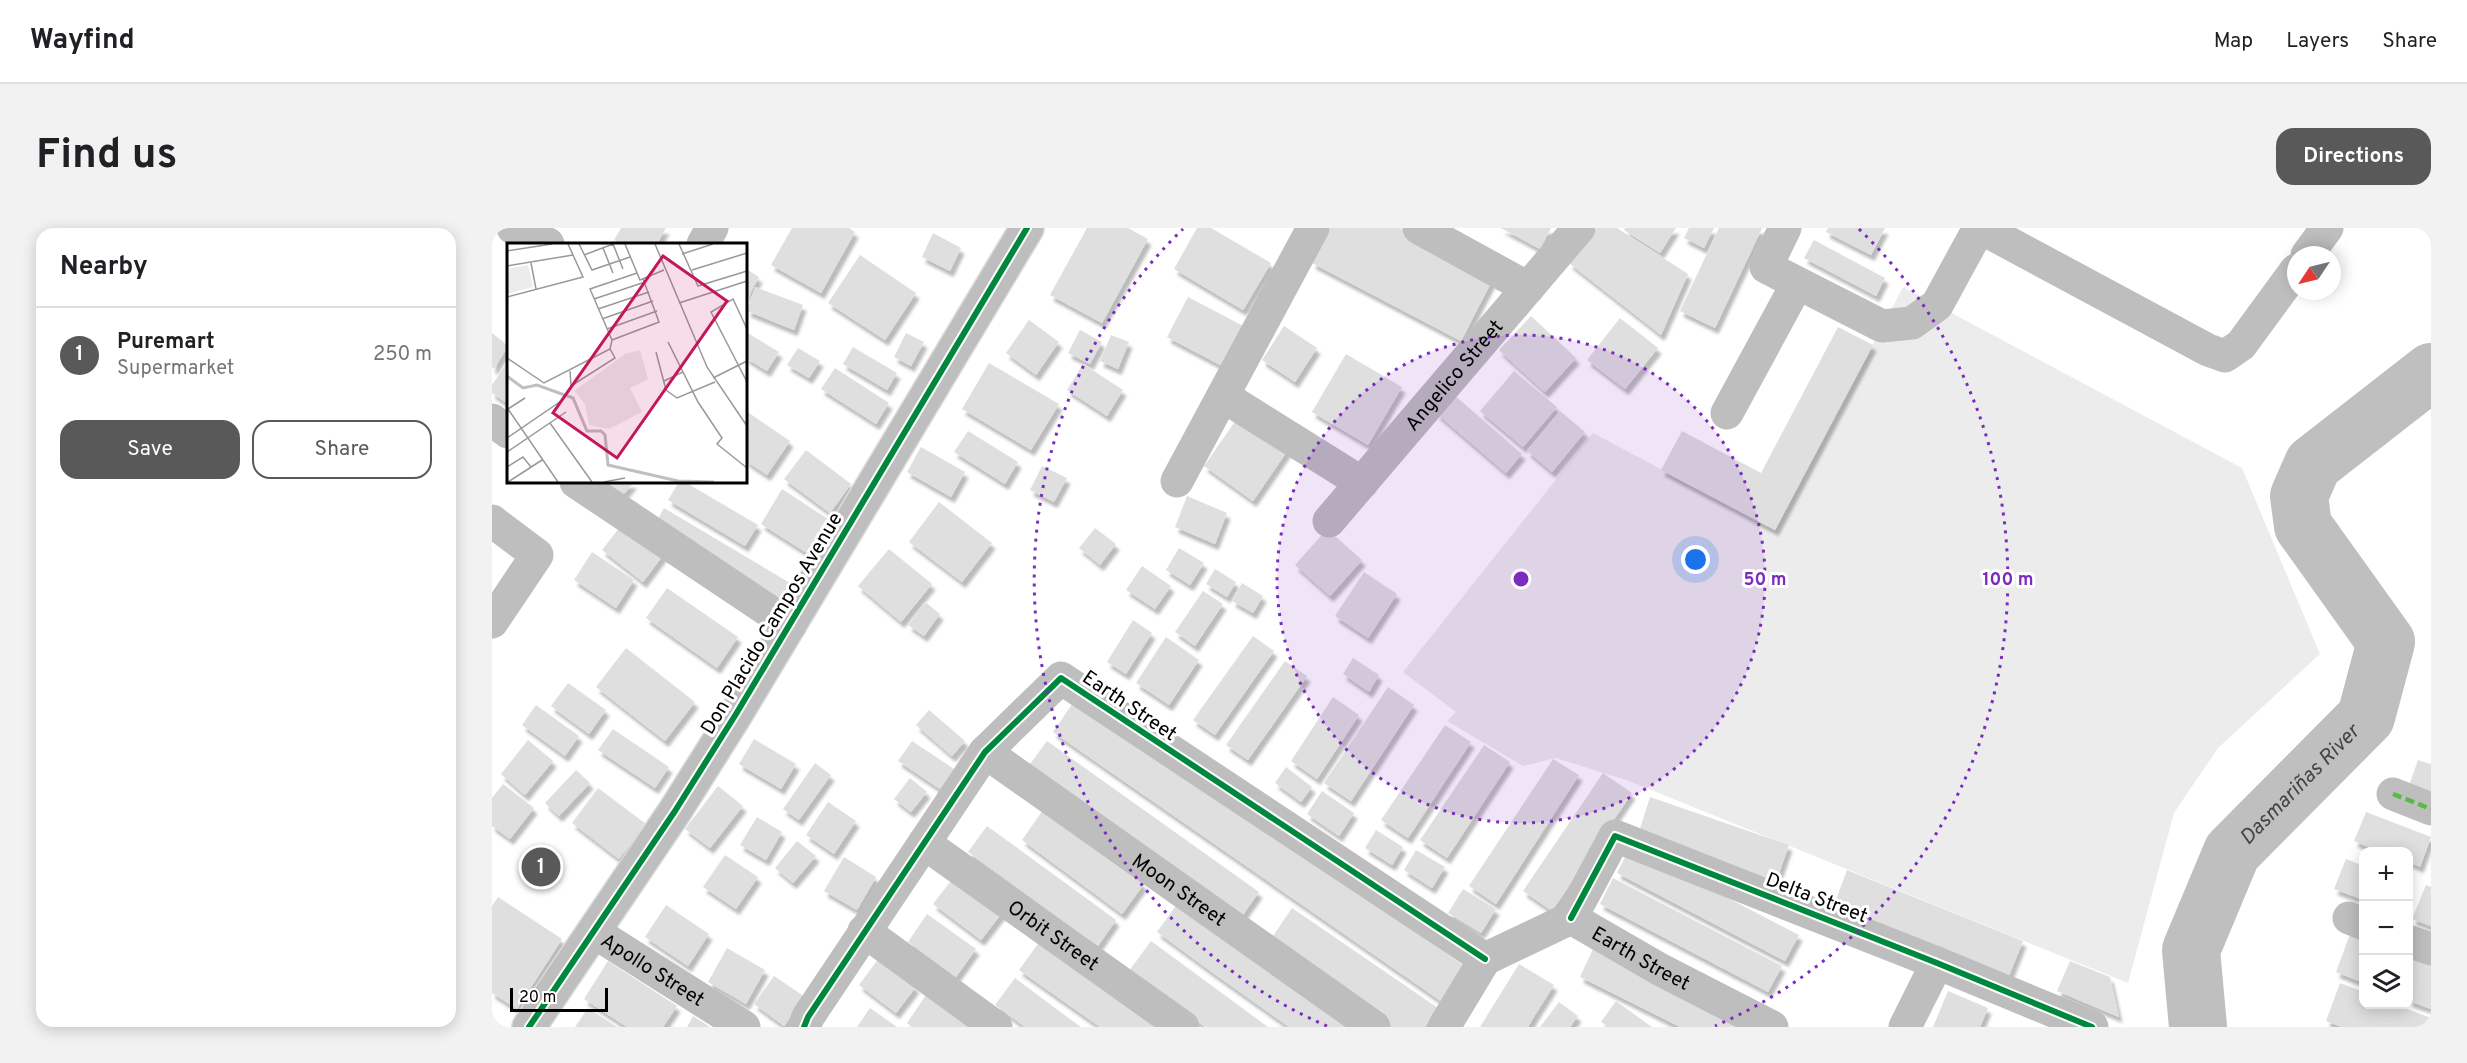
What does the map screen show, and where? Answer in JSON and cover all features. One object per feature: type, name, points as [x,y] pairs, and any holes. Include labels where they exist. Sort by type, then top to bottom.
[{"type":"street","points":[[513,228],[546,243]]},
{"type":"street","points":[[704,243],[712,228]]},
{"type":"street","name":"Don Placido Campos Avenue","points":[[529,1027],[675,811],[790,625],[1026,228]]},
{"type":"street","points":[[1177,481],[1313,228]]},
{"type":"street","points":[[1419,228],[1528,288]]},
{"type":"street","name":"Angelico Street","points":[[1329,521],[1579,228]]},
{"type":"street","points":[[1785,228],[1766,267],[1882,326],[1912,323],[1936,305],[1980,228],[2208,350],[2224,356],[2241,345],[2287,282]]},
{"type":"street","points":[[2314,246],[2327,228]]},
{"type":"street","points":[[1727,413],[1797,284]]},
{"type":"street","points":[[1223,396],[1362,483]]},
{"type":"street","points":[[492,420],[507,431]]},
{"type":"street","points":[[577,483],[790,625]]},
{"type":"street","points":[[492,521],[537,555],[492,622]]},
{"type":"street","name":"Earth Street","points":[[811,1024],[864,932],[985,752],[1061,678],[1485,959],[1570,918],[1661,970],[1772,1027]]},
{"type":"street","name":"Moon Street","points":[[985,752],[1374,1027]]},
{"type":"street","points":[[2393,794],[2431,809]]},
{"type":"street","name":"Delta Street","points":[[1570,918],[1615,836],[2092,1027]]},
{"type":"street","name":"Orbit Street","points":[[924,843],[1183,1027]]},
{"type":"street","name":"Apollo Street","points":[[594,932],[744,1027]]},
{"type":"street","points":[[864,932],[996,1027]]},
{"type":"street","points":[[2413,943],[2431,950]]},
{"type":"street","points":[[1444,1027],[1485,959]]},
{"type":"street","points":[[1905,1027],[1937,963]]},
{"type":"shaded area","points":[[1903,287],[2242,468],[2320,654],[2218,748],[2174,813],[2128,983],[1629,781],[1556,758],[1523,766],[1447,721],[1456,712],[1403,672],[1593,433],[1775,530]]},
{"type":"building","points":[[621,228],[666,228],[658,243],[620,243],[614,240]]},
{"type":"building","points":[[792,228],[849,228],[855,232],[821,293],[771,265]]},
{"type":"building","points":[[1087,228],[1128,228],[1148,239],[1102,323],[1050,295]]},
{"type":"building","points":[[1197,228],[1211,228],[1271,263],[1243,310],[1174,269]]},
{"type":"building","points":[[1330,228],[1400,228],[1494,277],[1461,341],[1312,263]]},
{"type":"building","points":[[1501,228],[1551,228],[1540,249]]},
{"type":"building","points":[[1597,228],[1617,228],[1688,274],[1661,335],[1569,263]]},
{"type":"building","points":[[1625,228],[1676,228],[1660,253],[1624,230]]},
{"type":"building","points":[[1689,228],[1714,228],[1704,248],[1684,238]]},
{"type":"building","points":[[1719,228],[1762,228],[1715,328],[1680,311]]},
{"type":"building","points":[[1828,228],[1885,228],[1871,255],[1826,232]]},
{"type":"building","points":[[933,233],[961,248],[950,271],[922,257]]},
{"type":"building","points":[[1814,240],[1885,278],[1876,296],[1804,258]]},
{"type":"building","points":[[860,255],[916,293],[885,340],[828,303]]},
{"type":"building","points":[[747,270],[759,277],[747,299]]},
{"type":"building","points":[[755,287],[803,305],[794,330],[747,311]]},
{"type":"building","points":[[1188,297],[1247,328],[1226,368],[1167,337]]},
{"type":"building","points":[[1531,316],[1576,358],[1545,392],[1499,350]]},
{"type":"building","points":[[1620,318],[1658,348],[1625,389],[1587,360]]},
{"type":"building","points":[[1029,320],[1059,342],[1036,375],[1006,353]]},
{"type":"building","points":[[1284,326],[1317,348],[1295,382],[1262,360]]},
{"type":"building","points":[[1838,327],[1873,345],[1775,530],[1661,470],[1682,431],[1761,473]]},
{"type":"building","points":[[1080,330],[1102,342],[1090,364],[1068,353]]},
{"type":"building","points":[[492,333],[507,348],[494,369],[492,367]]},
{"type":"building","points":[[747,333],[779,352],[767,371],[747,359]]},
{"type":"building","points":[[906,333],[924,342],[911,366],[894,357]]},
{"type":"building","points":[[1111,335],[1129,342],[1118,369],[1100,361]]},
{"type":"building","points":[[853,347],[897,373],[887,390],[843,364]]},
{"type":"building","points":[[798,348],[820,361],[809,378],[787,365]]},
{"type":"building","points":[[1346,354],[1402,387],[1368,445],[1312,412]]},
{"type":"building","points":[[507,362],[507,399],[505,402],[492,393],[492,385]]},
{"type":"building","points":[[989,363],[1059,404],[1031,450],[962,409]]},
{"type":"building","points":[[1083,364],[1123,390],[1107,416],[1067,390]]},
{"type":"building","points":[[835,368],[889,403],[876,424],[821,389]]},
{"type":"building","points":[[1514,371],[1557,407],[1523,447],[1480,411]]},
{"type":"building","points":[[1453,394],[1522,454],[1506,473],[1436,413]]},
{"type":"building","points":[[1560,411],[1585,432],[1552,472],[1527,451]]},
{"type":"building","points":[[747,412],[790,441],[767,475],[747,462]]},
{"type":"building","points":[[1241,413],[1290,447],[1253,501],[1204,466]]},
{"type":"building","points":[[968,431],[1018,462],[1005,484],[954,452]]},
{"type":"building","points":[[921,447],[965,472],[951,497],[907,472]]},
{"type":"building","points":[[806,450],[851,484],[830,513],[784,479]]},
{"type":"building","points":[[1042,466],[1067,478],[1054,502],[1030,490]]},
{"type":"building","points":[[606,483],[633,483],[623,495]]},
{"type":"building","points":[[678,483],[687,483],[758,525],[745,546],[668,500]]},
{"type":"building","points":[[782,489],[828,519],[807,553],[761,524]]},
{"type":"building","points":[[1187,496],[1227,513],[1215,544],[1175,527]]},
{"type":"building","points":[[939,502],[992,543],[962,582],[909,542]]},
{"type":"building","points":[[664,508],[790,583],[780,600],[654,526]]},
{"type":"building","points":[[623,523],[664,554],[643,582],[602,550]]},
{"type":"building","points":[[1095,528],[1116,544],[1100,565],[1079,548]]},
{"type":"building","points":[[1327,529],[1362,560],[1330,596],[1295,565]]},
{"type":"building","points":[[1179,548],[1204,563],[1190,585],[1166,570]]},
{"type":"building","points":[[889,549],[932,584],[901,622],[858,586]]},
{"type":"building","points":[[592,552],[634,580],[616,608],[574,580]]},
{"type":"building","points":[[1142,566],[1171,586],[1155,609],[1126,590]]},
{"type":"building","points":[[1215,569],[1236,582],[1227,597],[1206,584]]},
{"type":"building","points":[[1364,572],[1397,594],[1368,638],[1335,616]]},
{"type":"building","points":[[1242,583],[1263,596],[1253,613],[1232,601]]},
{"type":"building","points":[[667,588],[738,637],[717,668],[646,618]]},
{"type":"building","points":[[1203,591],[1223,604],[1195,646],[1175,632]]},
{"type":"building","points":[[925,602],[940,614],[924,636],[908,625]]},
{"type":"building","points":[[1133,620],[1152,633],[1126,674],[1107,662]]},
{"type":"building","points":[[1253,636],[1274,651],[1215,735],[1193,720]]},
{"type":"building","points":[[1166,637],[1199,660],[1169,705],[1136,683]]},
{"type":"building","points":[[626,648],[695,702],[665,741],[596,687]]},
{"type":"building","points":[[1353,658],[1379,675],[1369,692],[1343,674]]},
{"type":"building","points":[[1285,661],[1307,676],[1248,760],[1226,745]]},
{"type":"building","points":[[568,683],[606,710],[589,734],[551,706]]},
{"type":"building","points":[[1388,687],[1414,705],[1351,801],[1324,783]]},
{"type":"building","points":[[1077,697],[1469,969],[1445,1004],[1053,732]]},
{"type":"building","points":[[1333,697],[1359,715],[1317,779],[1291,761]]},
{"type":"building","points":[[536,705],[579,736],[565,756],[522,725]]},
{"type":"building","points":[[929,710],[965,741],[952,756],[916,725]]},
{"type":"building","points":[[1445,725],[1471,742],[1408,838],[1381,820]]},
{"type":"building","points":[[613,729],[669,767],[655,788],[598,750]]},
{"type":"building","points":[[754,739],[796,764],[781,789],[739,764]]},
{"type":"building","points":[[528,740],[553,761],[525,795],[501,774]]},
{"type":"building","points":[[912,741],[954,769],[940,789],[898,761]]},
{"type":"building","points":[[1047,741],[1259,892],[1240,919],[1027,768]]},
{"type":"building","points":[[1484,745],[1510,762],[1447,858],[1420,840]]},
{"type":"building","points":[[1553,759],[1579,775],[1496,904],[1469,886]]},
{"type":"building","points":[[2418,760],[2431,764],[2431,807],[2405,797]]},
{"type":"building","points":[[815,763],[831,775],[799,820],[783,809]]},
{"type":"building","points":[[1286,767],[1312,787],[1301,802],[1275,783]]},
{"type":"building","points":[[576,770],[590,783],[559,816],[545,803]]},
{"type":"building","points":[[1603,773],[1632,793],[1552,911],[1523,891]]},
{"type":"building","points":[[910,778],[927,792],[911,812],[894,799]]},
{"type":"building","points":[[503,784],[534,808],[510,839],[492,826],[492,798]]},
{"type":"building","points":[[718,786],[743,806],[710,848],[685,829]]},
{"type":"building","points":[[598,788],[646,824],[619,859],[572,823]]},
{"type":"building","points":[[1322,791],[1354,813],[1339,836],[1307,814]]},
{"type":"building","points":[[1650,797],[1789,845],[1776,882],[1638,835]]},
{"type":"building","points":[[828,802],[856,821],[834,854],[806,835]]},
{"type":"building","points":[[1043,810],[1144,884],[1122,914],[1022,840]]},
{"type":"building","points":[[2366,812],[2431,837],[2420,867],[2413,864],[2413,847],[2368,847],[2354,841]]},
{"type":"building","points":[[757,817],[782,832],[766,860],[740,845]]},
{"type":"building","points":[[987,826],[1116,920],[1098,946],[968,852]]},
{"type":"building","points":[[1376,830],[1403,847],[1392,865],[1365,848]]},
{"type":"building","points":[[797,841],[816,856],[793,883],[775,868]]},
{"type":"building","points":[[1630,847],[1799,935],[1785,961],[1617,873]]},
{"type":"building","points":[[1416,850],[1445,867],[1432,888],[1404,870]]},
{"type":"building","points":[[725,855],[758,877],[736,909],[703,887]]},
{"type":"building","points":[[844,857],[876,877],[857,910],[824,891]]},
{"type":"building","points":[[2346,859],[2359,864],[2359,898],[2334,889]]},
{"type":"building","points":[[1847,870],[2023,941],[2009,976],[1834,905]]},
{"type":"building","points":[[954,877],[1002,913],[981,940],[933,904]]},
{"type":"building","points":[[1613,878],[1782,966],[1768,992],[1600,904]]},
{"type":"building","points":[[2426,885],[2431,887],[2431,926],[2413,919]]},
{"type":"building","points":[[1463,889],[1496,909],[1481,933],[1448,913]]},
{"type":"building","points":[[498,897],[562,939],[517,1009],[492,993],[492,906]]},
{"type":"building","points":[[1177,904],[1348,1027],[1289,1027],[1213,973],[1157,932]]},
{"type":"building","points":[[666,905],[709,934],[688,966],[645,937]]},
{"type":"building","points":[[1292,908],[1438,1008],[1425,1027],[1386,1027],[1267,945]]},
{"type":"building","points":[[927,914],[976,949],[956,977],[908,942]]},
{"type":"building","points":[[2350,934],[2359,937],[2359,981],[2336,972]]},
{"type":"building","points":[[1040,941],[1160,1027],[1100,1027],[1019,970]]},
{"type":"building","points":[[1151,941],[1268,1027],[1205,1027],[1129,971]]},
{"type":"building","points":[[727,948],[765,970],[746,1004],[708,982]]},
{"type":"building","points":[[1593,949],[1747,1027],[1680,1027],[1580,977]]},
{"type":"building","points":[[879,958],[916,987],[896,1013],[859,985]]},
{"type":"building","points":[[2413,958],[2431,965],[2431,1009],[2413,1002]]},
{"type":"building","points":[[608,961],[677,1006],[663,1027],[627,1027],[584,999]]},
{"type":"building","points":[[2070,961],[2110,977],[2119,1017],[2057,991]]},
{"type":"building","points":[[1519,964],[1554,985],[1528,1027],[1480,1027]]},
{"type":"building","points":[[774,976],[805,997],[784,1026],[754,1004]]},
{"type":"building","points":[[1015,978],[1081,1027],[1025,1027],[995,1005]]},
{"type":"building","points":[[2340,983],[2359,990],[2359,1009],[2407,1009],[2431,1018],[2431,1027],[2342,1027],[2326,1021]]},
{"type":"building","points":[[1948,991],[1988,1008],[1980,1027],[1933,1027]]},
{"type":"building","points":[[928,992],[977,1027],[912,1027],[907,1023]]},
{"type":"building","points":[[1616,1001],[1652,1027],[1609,1027],[1601,1022]]},
{"type":"building","points":[[1559,1002],[1578,1016],[1570,1027],[1540,1027]]},
{"type":"building","points":[[588,1008],[617,1027],[575,1027]]},
{"type":"building","points":[[870,1008],[897,1027],[857,1027]]},
{"type":"building","points":[[693,1016],[710,1027],[687,1027]]},
{"type":"waterway","name":"Dasmariñas River","points":[[2198,1027],[2191,950],[2232,852],[2366,717],[2386,642],[2303,526],[2299,496],[2313,464],[2431,372]]},
{"type":"marked path","points":[[2393,794],[2431,809]]},
{"type":"cycle path","points":[[529,1027],[675,811],[736,714],[1027,228]]},
{"type":"cycle path","points":[[804,1027],[808,1017],[985,752],[1061,678],[1485,959]]},
{"type":"cycle path","points":[[1571,918],[1615,836],[2092,1027]]},
{"type":"place","name":"Puremart","points":[[541,867]]}]
